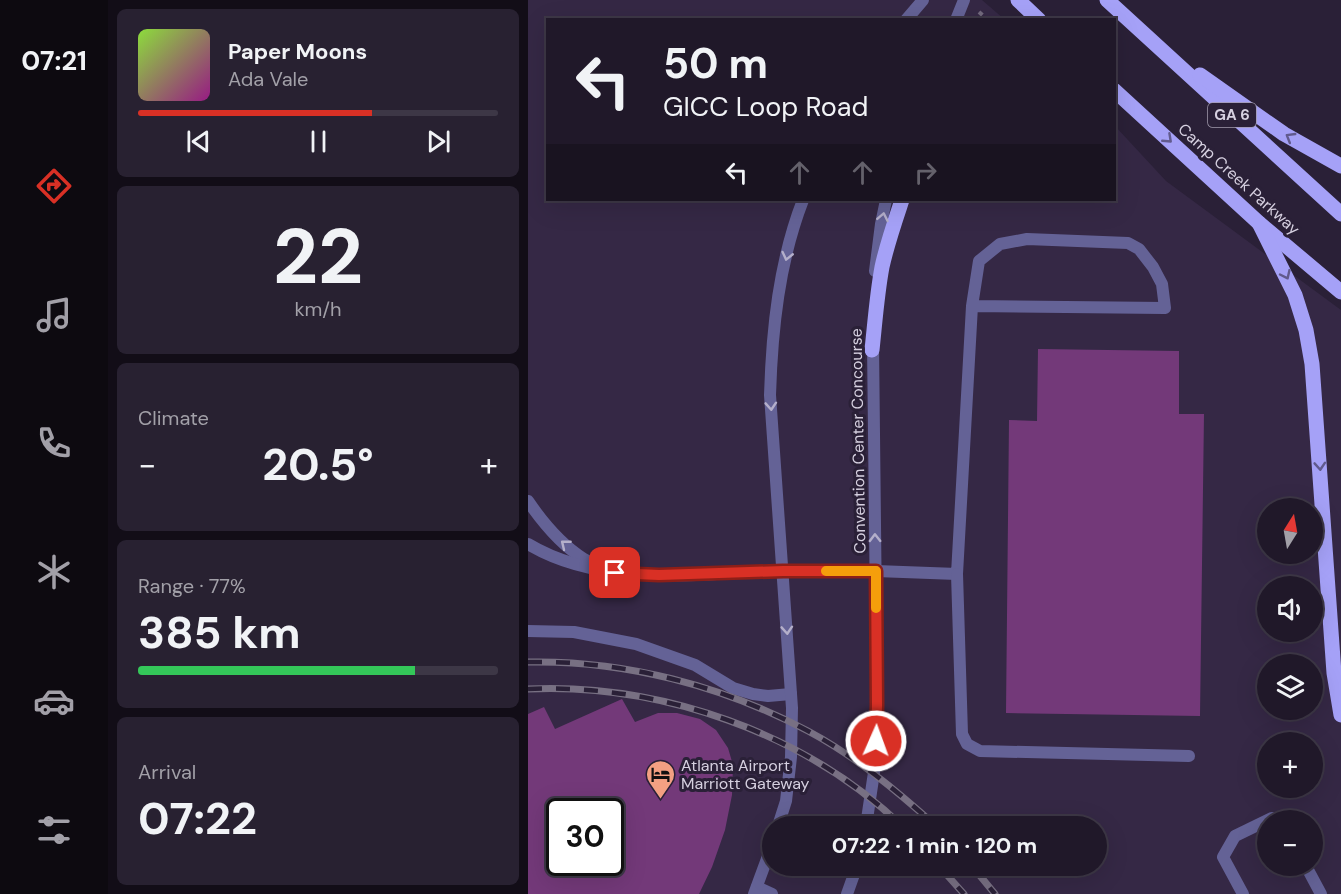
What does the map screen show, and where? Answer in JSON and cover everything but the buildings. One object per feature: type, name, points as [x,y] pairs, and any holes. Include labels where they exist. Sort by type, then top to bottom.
[{"type":"main road","points":[[1018,0],[1037,18]]},
{"type":"main road","name":"GA 6","points":[[1107,0],[1341,214]]},
{"type":"main road","points":[[1152,41],[1284,134],[1341,166]]},
{"type":"main road","name":"Camp Creek Parkway","points":[[1116,92],[1259,223],[1341,291]]},
{"type":"main road","points":[[872,350],[882,265],[902,201]]},
{"type":"main road","points":[[1259,223],[1295,295],[1306,330],[1312,364],[1334,673],[1341,715]]},
{"type":"street","points":[[908,18],[923,0]]},
{"type":"street","points":[[957,18],[964,0]]},
{"type":"street","points":[[781,816],[786,801],[791,757],[792,708],[770,395],[777,300],[802,201]]},
{"type":"street","name":"Convention Center Concourse","points":[[867,816],[876,759],[877,705],[872,350],[876,265],[886,201]]},
{"type":"street","points":[[972,306],[1165,308],[1162,284],[1153,267],[1139,249],[1128,243],[1027,239],[1000,244],[979,261],[972,306],[957,574],[962,734],[967,744],[980,751],[1189,756]]},
{"type":"street","points":[[528,501],[561,542],[585,559],[615,573]]},
{"type":"street","points":[[528,544],[573,564],[615,573],[659,575],[876,571],[957,574]]},
{"type":"street","points":[[528,631],[574,632],[636,644],[695,665],[733,688],[768,696],[791,694]]},
{"type":"street","points":[[1243,894],[1223,857],[1235,836],[1257,825]]},
{"type":"street","points":[[762,874],[756,891],[772,894]]},
{"type":"street","points":[[846,894],[853,876]]},
{"type":"street","points":[[1311,876],[1320,894]]},
{"type":"path","points":[[980,12],[986,18]]},
{"type":"shaded area","points":[[528,0],[982,0],[1003,18],[546,18],[546,201],[1116,201],[1116,127],[1166,181],[1341,310],[1341,894],[528,894]]},
{"type":"railway","points":[[528,662],[601,666],[637,671],[708,689],[742,701],[776,715],[842,751],[891,787],[924,816]]},
{"type":"railway","points":[[528,689],[578,689],[629,695],[679,705],[728,720],[776,740],[821,765],[864,793],[890,816]]},
{"type":"railway","points":[[948,876],[964,894]]},
{"type":"railway","points":[[980,876],[995,894]]},
{"type":"slow traffic","points":[[826,571],[876,571],[876,608]]},
{"type":"place","name":"Atlanta Airport Marriott Gateway","points":[[660,800]]},
{"type":"route","points":[[615,573],[659,575],[876,571],[876,741]]}]
